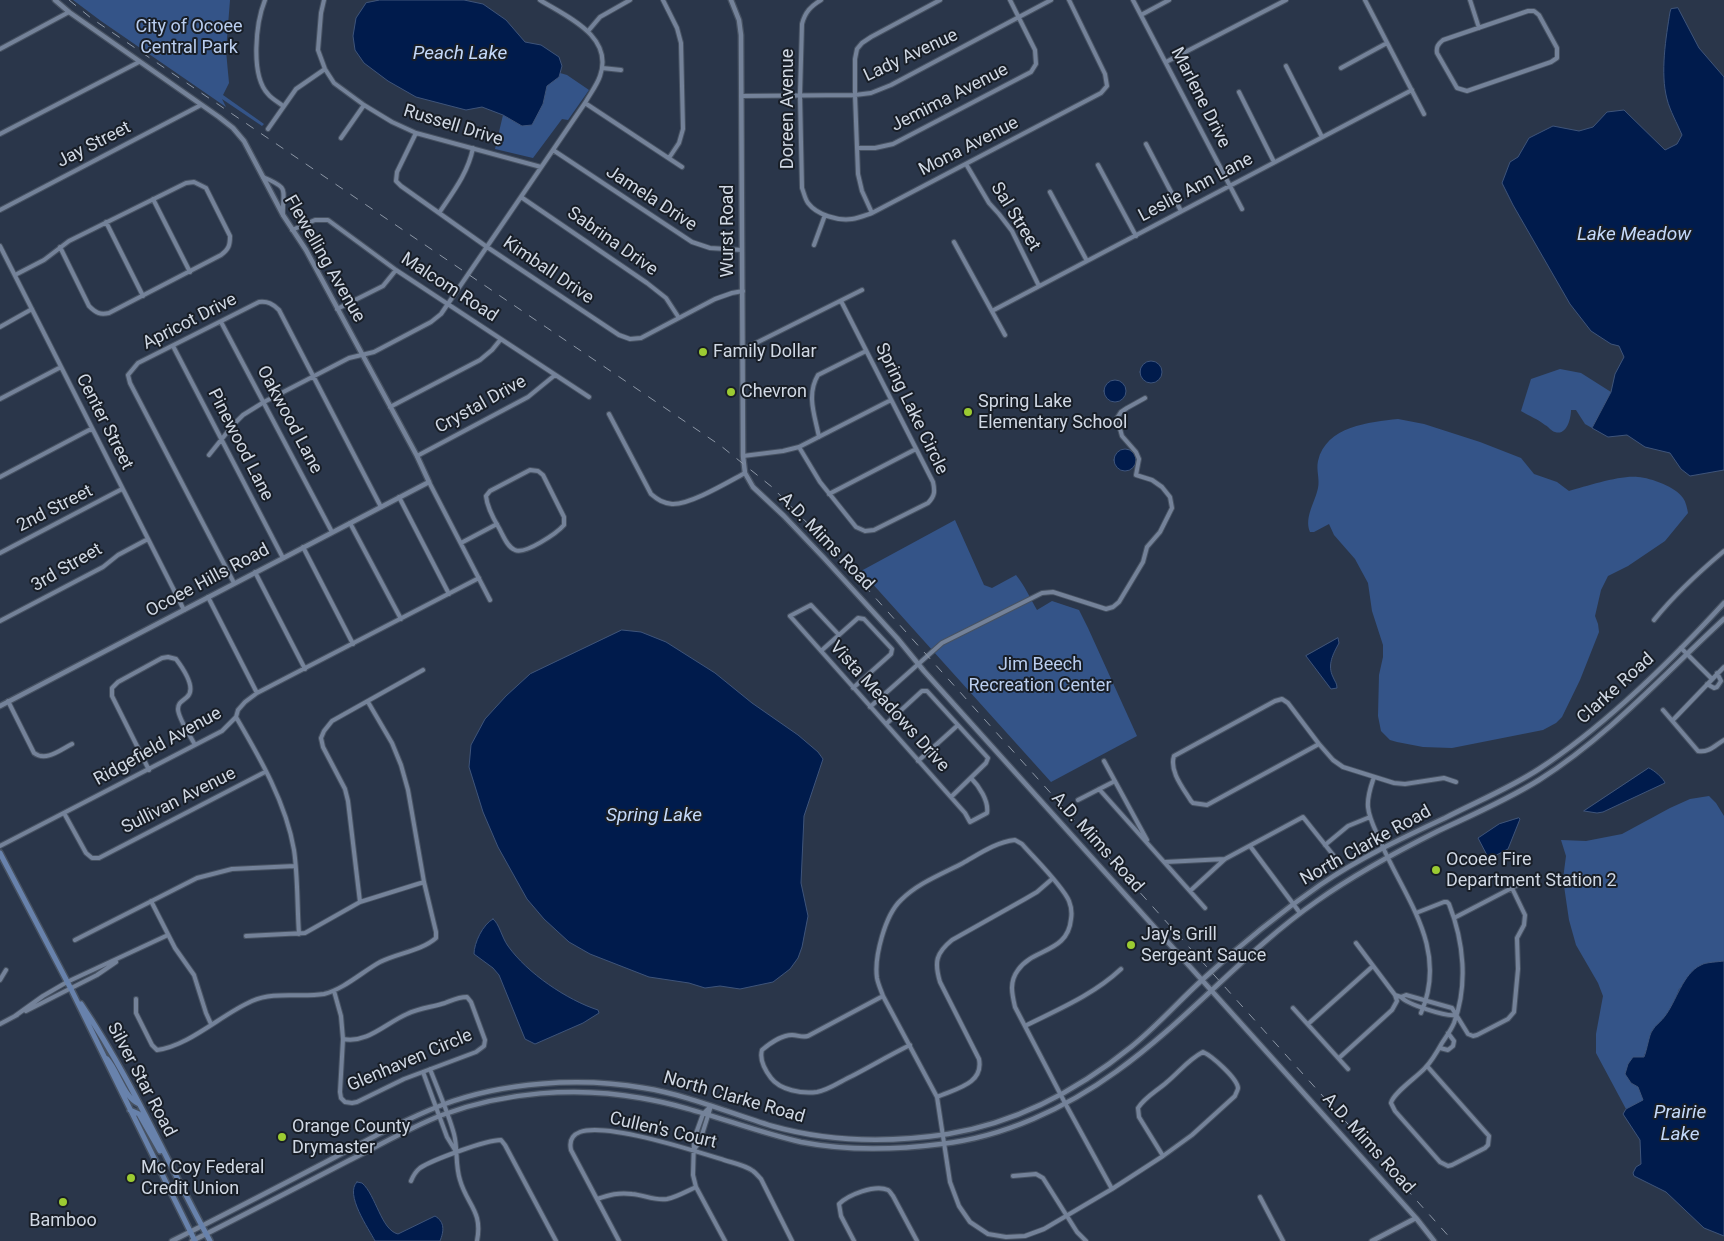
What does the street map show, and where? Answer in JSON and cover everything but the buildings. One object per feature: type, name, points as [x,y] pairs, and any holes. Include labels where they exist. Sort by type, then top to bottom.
[{"type":"main road","name":"Silver Star Road","points":[[0,853],[71,989],[194,1241]]},
{"type":"main road","name":"Silver Star Road","points":[[71,989],[96,1026],[140,1104],[210,1241]]},
{"type":"main road","points":[[102,1053],[113,1065],[130,1099],[140,1104]]},
{"type":"main road","points":[[130,1110],[139,1114],[158,1149],[166,1156]]},
{"type":"street","name":"Flewelling Avenue","points":[[55,0],[233,128],[244,141],[283,216],[306,250],[417,456],[490,600]]},
{"type":"street","points":[[265,0],[260,12],[256,62],[260,81],[268,94],[283,106]]},
{"type":"street","name":"Russell Drive","points":[[324,0],[320,13],[318,50],[325,69],[334,83],[364,105],[392,122],[416,133],[541,167]]},
{"type":"street","points":[[209,455],[243,415],[264,402],[349,358],[374,352],[431,322],[441,314],[585,103],[600,78],[602,55],[597,42],[588,30],[540,0]]},
{"type":"street","points":[[588,30],[600,17],[630,0]]},
{"type":"street","points":[[664,0],[677,28],[680,42],[683,129],[678,143],[669,158]]},
{"type":"street","name":"Wurst Road","points":[[731,0],[739,20],[745,473]]},
{"type":"street","name":"Doreen Avenue","points":[[822,0],[810,7],[804,15],[802,24],[800,96],[802,188],[807,202],[825,215]]},
{"type":"street","points":[[872,213],[862,191],[858,174],[855,95],[857,49],[871,37],[940,0]]},
{"type":"street","points":[[1010,0],[1018,18]]},
{"type":"street","name":"Lady Avenue","points":[[741,96],[855,95],[871,93],[891,85],[1051,0]]},
{"type":"street","name":"Mona Avenue","points":[[825,215],[837,219],[853,219],[872,213],[1101,94],[1107,86],[1105,74],[1069,0]]},
{"type":"street","name":"Marlene Drive","points":[[1133,0],[1242,209]]},
{"type":"street","points":[[1141,15],[1169,0]]},
{"type":"street","points":[[1166,62],[1286,0]]},
{"type":"street","points":[[1365,0],[1424,114]]},
{"type":"street","points":[[1470,0],[1480,28]]},
{"type":"street","points":[[1528,11],[1534,11],[1539,15],[1557,48],[1557,58],[1552,62],[1510,76],[1467,90],[1460,90],[1457,88],[1436,49],[1443,40],[1480,28],[1528,11]]},
{"type":"street","points":[[0,49],[70,12]]},
{"type":"street","name":"Jemima Avenue","points":[[857,148],[875,148],[893,144],[1031,72],[1036,64],[1035,50],[1018,18]]},
{"type":"street","points":[[1341,68],[1387,43]]},
{"type":"street","points":[[0,134],[139,62]]},
{"type":"street","points":[[1286,66],[1322,137]]},
{"type":"street","points":[[602,68],[621,70]]},
{"type":"street","points":[[268,129],[296,89],[325,69]]},
{"type":"street","name":"Leslie Ann Lane","points":[[992,311],[1412,90]]},
{"type":"street","points":[[1239,92],[1274,162]]},
{"type":"street","points":[[585,103],[682,167]]},
{"type":"street","name":"Jay Street","points":[[0,210],[201,105]]},
{"type":"street","points":[[341,138],[364,105]]},
{"type":"street","name":"Kimball Drive","points":[[416,133],[396,172],[396,181],[401,186],[486,247],[619,335],[630,339],[640,338],[715,299],[743,291]]},
{"type":"street","points":[[1146,144],[1181,210]]},
{"type":"street","points":[[439,213],[466,172],[473,148]]},
{"type":"street","name":"Jamela Drive","points":[[553,150],[692,242],[710,248],[742,250]]},
{"type":"street","name":"Sal Street","points":[[966,164],[989,203],[1012,231],[1039,286]]},
{"type":"street","points":[[1098,165],[1136,236]]},
{"type":"street","points":[[262,177],[276,183],[283,191],[285,199],[283,216]]},
{"type":"street","points":[[14,275],[44,260],[60,247],[106,222],[186,183],[194,182],[206,188],[230,236],[228,250],[222,256],[109,313],[102,314],[96,313],[89,306],[60,247]]},
{"type":"street","points":[[1050,192],[1087,261]]},
{"type":"street","name":"Sabrina Drive","points":[[521,197],[647,282],[666,298],[679,318]]},
{"type":"street","points":[[153,199],[190,272]]},
{"type":"street","points":[[814,245],[825,215]]},
{"type":"street","name":"Malcom Road","points":[[292,230],[315,220],[328,220],[396,270],[589,397]]},
{"type":"street","points":[[106,222],[143,296]]},
{"type":"street","points":[[954,242],[1005,335]]},
{"type":"street","name":"Center Street","points":[[0,246],[184,610]]},
{"type":"street","points":[[337,309],[383,286],[390,280],[396,270]]},
{"type":"street","points":[[742,350],[862,290]]},
{"type":"street","name":"Apricot Drive","points":[[234,583],[130,383],[128,375],[134,367],[173,346],[259,302],[266,301],[274,305],[279,310],[314,376],[381,507]]},
{"type":"street","name":"Spring Lake Circle","points":[[799,447],[820,482],[856,527],[865,531],[874,530],[928,503],[934,497],[933,482],[841,301]]},
{"type":"street","points":[[0,326],[32,310]]},
{"type":"street","name":"Oakwood Lane","points":[[221,322],[332,532]]},
{"type":"street","points":[[390,407],[480,360],[501,339]]},
{"type":"street","name":"Pinewood Lane","points":[[173,346],[283,558]]},
{"type":"street","points":[[819,437],[812,405],[813,383],[818,375],[866,351]]},
{"type":"street","points":[[0,399],[61,367]]},
{"type":"street","name":"Crystal Drive","points":[[417,456],[528,397],[555,375]]},
{"type":"street","points":[[870,707],[942,643],[1042,594],[1053,592],[1106,609],[1113,607],[1119,602],[1143,562],[1148,547],[1160,532],[1172,508],[1170,497],[1162,487],[1152,480],[1136,474],[1139,459],[1136,452],[1122,436],[1118,425],[1118,418],[1121,412],[1146,398]]},
{"type":"street","points":[[744,456],[799,447],[891,400]]},
{"type":"street","points":[[608,414],[651,494],[659,501],[674,504],[696,498],[745,473]]},
{"type":"street","points":[[0,477],[91,429]]},
{"type":"street","points":[[830,494],[916,449]]},
{"type":"street","points":[[530,470],[538,471],[543,475],[564,517],[564,525],[559,531],[524,551],[516,551],[510,547],[497,524],[486,504],[486,496],[490,491],[530,470]]},
{"type":"street","name":"A.D. Mims Road","points":[[745,473],[754,487],[824,558],[897,638],[924,671],[1416,1218],[1434,1241]]},
{"type":"street","name":"Ocoee Hills Road","points":[[0,706],[429,482]]},
{"type":"street","name":"2nd Street","points":[[0,551],[122,489]]},
{"type":"street","points":[[399,497],[449,594]]},
{"type":"street","points":[[350,523],[401,619]]},
{"type":"street","points":[[461,543],[497,524]]},
{"type":"street","name":"3rd Street","points":[[0,621],[103,567],[118,555],[148,539]]},
{"type":"street","points":[[303,547],[353,644]]},
{"type":"street","points":[[1654,620],[1669,602],[1724,552]]},
{"type":"street","points":[[255,572],[305,669]]},
{"type":"street","name":"Ridgefield Avenue","points":[[0,846],[222,731],[236,717],[238,710],[245,702],[257,693],[479,578]]},
{"type":"street","points":[[208,597],[257,693]]},
{"type":"street","name":"Clarke Road","points":[[1515,783],[1539,769],[1603,720],[1681,648],[1724,603]]},
{"type":"street","name":"Vista Meadows Drive","points":[[839,635],[811,605],[790,616],[965,813],[970,822],[987,812],[988,806],[976,783],[971,778]]},
{"type":"street","points":[[821,651],[858,618],[864,619],[892,650],[891,654],[853,688]]},
{"type":"street","name":"Clarke Road","points":[[1519,791],[1538,781],[1621,719],[1724,619]]},
{"type":"street","points":[[1681,648],[1712,678]]},
{"type":"street","points":[[149,770],[112,696],[112,688],[118,682],[162,658],[176,659],[191,685],[191,692],[188,697],[181,701],[178,708],[195,745]]},
{"type":"street","points":[[1672,720],[1724,667]]},
{"type":"street","points":[[360,902],[348,801],[345,789],[323,747],[321,738],[324,730],[332,721],[423,670]]},
{"type":"street","points":[[1707,684],[1714,688],[1720,684],[1722,681],[1717,673]]},
{"type":"street","points":[[886,724],[922,691],[927,691],[988,758],[986,763],[951,797]]},
{"type":"street","points":[[1319,744],[1207,805],[1193,804],[1172,768],[1174,756],[1282,699],[1288,703],[1333,760],[1343,767],[1394,783],[1405,784],[1444,778],[1456,782]]},
{"type":"street","points":[[8,701],[34,753],[39,757],[46,757],[72,744]]},
{"type":"street","points":[[136,999],[136,1013],[152,1045],[158,1050],[166,1049],[255,1000],[274,995],[321,994],[334,991],[381,961],[429,944],[436,938],[408,790],[392,743],[368,702]]},
{"type":"street","points":[[1663,710],[1698,751],[1704,752],[1724,740]]},
{"type":"street","points":[[236,717],[279,799],[287,820],[294,850],[299,934]]},
{"type":"street","points":[[918,761],[958,725]]},
{"type":"street","points":[[1104,761],[1150,846]]},
{"type":"street","name":"Sullivan Avenue","points":[[64,813],[86,853],[92,858],[99,858],[265,772]]},
{"type":"street","points":[[1374,777],[1368,795],[1370,817],[1425,935],[1429,955],[1430,984],[1422,1013]]},
{"type":"street","points":[[1078,800],[1114,781]]},
{"type":"street","name":"North Clarke Road","points":[[172,1241],[402,1123],[443,1105],[484,1093],[516,1087],[550,1083],[585,1083],[644,1088],[671,1094],[775,1127],[840,1138],[878,1141],[944,1135],[996,1122],[1061,1095],[1086,1080],[1132,1046],[1241,946],[1294,904],[1341,872],[1515,783]]},
{"type":"street","points":[[1099,789],[1205,908]]},
{"type":"street","name":"North Clarke Road","points":[[194,1241],[371,1149],[439,1116],[515,1097],[570,1092],[617,1094],[673,1105],[779,1136],[831,1146],[862,1149],[890,1149],[944,1144],[1001,1130],[1033,1119],[1065,1104],[1118,1070],[1163,1033],[1268,939],[1338,886],[1388,857],[1519,791]]},
{"type":"street","points":[[1190,891],[1225,859],[1303,817],[1334,856]]},
{"type":"street","points":[[1325,845],[1356,821],[1370,817]]},
{"type":"street","points":[[1112,1189],[1015,1007],[1011,992],[1018,969],[1065,938],[1071,927],[1072,914],[1068,900],[1022,844],[1015,840],[1000,844],[917,887],[899,901],[889,919],[880,944],[876,966],[877,980],[937,1097],[950,1182],[959,1206],[970,1222],[988,1234],[1006,1239],[1025,1236],[1044,1229],[1067,1216],[1112,1189],[1163,1156],[1192,1135],[1235,1096],[1238,1089],[1236,1082],[1213,1056],[1204,1052],[1195,1056],[1142,1102],[1138,1108],[1139,1117],[1163,1156]]},
{"type":"street","points":[[1250,846],[1300,913]]},
{"type":"street","points":[[1164,862],[1225,859]]},
{"type":"street","points":[[75,940],[198,878],[232,869],[295,866]]},
{"type":"street","points":[[937,1097],[972,1082],[978,1076],[981,1068],[979,1059],[940,982],[936,970],[937,959],[942,948],[952,940],[1038,892],[1052,879]]},
{"type":"street","points":[[1454,918],[1529,879]]},
{"type":"street","points":[[246,936],[305,933],[360,902],[424,882]]},
{"type":"street","points":[[1401,997],[1406,995],[1452,1008],[1470,1036],[1475,1036],[1508,1019],[1514,1012],[1518,969],[1517,938],[1524,925],[1525,915],[1512,888]]},
{"type":"street","points":[[151,901],[175,948],[194,975],[203,1007],[211,1024]]},
{"type":"street","points":[[1416,913],[1447,902],[1454,918],[1460,942],[1463,967],[1462,983],[1454,1024],[1427,1066],[1394,1096],[1392,1108],[1440,1162],[1448,1166],[1485,1148],[1488,1145],[1489,1136],[1427,1066]]},
{"type":"street","points":[[15,1016],[67,982],[168,935]]},
{"type":"street","points":[[1339,1058],[1392,1010],[1397,1001],[1395,995],[1356,943]]},
{"type":"street","points":[[0,1024],[97,975],[122,958]]},
{"type":"street","points":[[1308,1024],[1373,966]]},
{"type":"street","points":[[1025,1026],[1090,994],[1107,982],[1120,969]]},
{"type":"street","points":[[0,980],[6,970]]},
{"type":"street","name":"Glenhaven Circle","points":[[334,991],[341,1016],[343,1039],[340,1092],[341,1098],[345,1102],[357,1102],[404,1079],[476,1052],[484,1046],[485,1040],[471,1002],[467,997],[460,996],[444,1004],[411,1012],[363,1038],[352,1041],[343,1039]]},
{"type":"street","points":[[1395,995],[1401,997],[1404,1001],[1424,1008],[1451,1016],[1456,1015]]},
{"type":"street","points":[[884,996],[808,1036],[790,1034],[784,1037],[762,1050],[761,1061],[769,1076],[780,1085],[798,1092],[817,1092],[833,1086],[910,1045]]},
{"type":"street","points":[[1410,1003],[1412,997]]},
{"type":"street","points":[[1293,1008],[1348,1069]]},
{"type":"street","points":[[1440,1048],[1448,1050],[1453,1046],[1453,1039],[1448,1033]]},
{"type":"street","points":[[430,1069],[454,1135],[460,1183],[478,1219],[477,1241]]},
{"type":"street","points":[[423,1072],[447,1137],[457,1152]]},
{"type":"street","points":[[711,1106],[703,1114],[694,1139],[693,1164],[696,1187],[724,1241]]},
{"type":"street","points":[[694,1150],[700,1141],[711,1106]]},
{"type":"street","name":"Cullen's Court","points":[[619,1241],[571,1150],[570,1144],[574,1135],[581,1131],[592,1129],[614,1132],[694,1150],[753,1171],[760,1179],[792,1241]]},
{"type":"street","points":[[447,1137],[454,1135]]},
{"type":"street","points":[[411,1181],[414,1174],[420,1168],[457,1152],[491,1141],[501,1140],[556,1241]]},
{"type":"street","points":[[1014,1176],[1036,1174],[1043,1178],[1077,1232],[1086,1241]]},
{"type":"street","points":[[597,1199],[620,1193],[667,1199],[696,1187]]},
{"type":"street","points":[[854,1241],[842,1216],[839,1204],[844,1199],[859,1192],[877,1189],[887,1190],[893,1196],[917,1241]]},
{"type":"street","points":[[1260,1197],[1283,1241]]},
{"type":"street","points":[[1372,1241],[1416,1218]]},
{"type":"green space","name":"City of Ocoee Central Park","points":[[73,0],[230,0],[226,51],[229,83],[223,95],[264,124],[262,126],[222,99],[226,107]]},
{"type":"green space","points":[[560,73],[567,75],[589,90],[568,120],[562,119],[533,158],[495,149],[503,115],[522,126],[543,104],[547,86],[559,77]]},
{"type":"green space","points":[[1560,369],[1581,373],[1611,392],[1592,428],[1585,424],[1576,410],[1571,410],[1568,426],[1559,433],[1521,411],[1531,379]]},
{"type":"green space","points":[[1398,419],[1424,424],[1480,442],[1521,458],[1534,474],[1557,482],[1569,491],[1613,479],[1638,477],[1656,481],[1675,490],[1685,501],[1688,513],[1665,541],[1628,566],[1608,576],[1601,590],[1595,616],[1599,632],[1580,680],[1562,717],[1556,723],[1543,730],[1452,748],[1423,747],[1397,742],[1390,740],[1381,731],[1378,716],[1379,675],[1383,657],[1383,645],[1372,611],[1368,583],[1355,559],[1334,535],[1329,524],[1314,532],[1310,532],[1308,521],[1318,488],[1318,461],[1323,449],[1330,440],[1339,433],[1362,424]]},
{"type":"green space","name":"Jim Beech Recreation Center","points":[[955,520],[984,585],[992,588],[1016,575],[1037,610],[1052,601],[1079,610],[1137,736],[1051,782],[861,571]]},
{"type":"green space","points":[[1709,796],[1724,816],[1724,961],[1679,989],[1672,1007],[1651,1032],[1648,1047],[1631,1083],[1638,1087],[1644,1101],[1626,1109],[1596,1053],[1596,1034],[1603,996],[1598,983],[1576,945],[1569,920],[1563,879],[1566,856],[1561,840],[1586,841],[1622,834],[1690,799]]},
{"type":"water","name":"Peach Lake","points":[[380,0],[464,0],[483,4],[506,20],[525,42],[541,45],[559,57],[562,66],[559,77],[547,86],[543,104],[532,125],[522,126],[503,115],[482,107],[466,110],[416,97],[388,81],[364,63],[355,50],[353,36],[356,18],[366,3]]},
{"type":"water","name":"Lake Meadow","points":[[1678,8],[1699,48],[1724,77],[1724,470],[1690,476],[1681,469],[1670,453],[1645,447],[1627,435],[1608,437],[1592,428],[1611,392],[1615,374],[1624,357],[1619,346],[1611,344],[1591,331],[1570,304],[1502,183],[1510,162],[1518,157],[1529,138],[1553,126],[1579,131],[1593,127],[1607,112],[1624,110],[1665,150],[1677,144],[1682,135],[1667,99],[1664,67],[1665,44],[1670,12],[1671,9]]},
{"type":"water","points":[[1151,361],[1159,364],[1162,372],[1159,380],[1151,383],[1143,380],[1140,372],[1143,364]]},
{"type":"water","points":[[1115,380],[1123,383],[1126,391],[1123,399],[1115,402],[1107,399],[1104,391],[1107,383]]},
{"type":"water","points":[[1125,449],[1133,452],[1136,460],[1133,468],[1125,471],[1117,468],[1114,460],[1117,452]]},
{"type":"water","name":"Spring Lake","points":[[622,630],[641,632],[666,642],[715,673],[752,703],[798,735],[818,752],[823,759],[804,816],[801,883],[808,916],[802,947],[798,958],[790,969],[773,982],[740,989],[720,986],[705,988],[689,983],[649,977],[590,954],[569,942],[544,919],[527,899],[498,847],[483,812],[469,767],[471,745],[485,719],[530,674]]},
{"type":"water","points":[[1338,638],[1339,643],[1331,664],[1331,673],[1337,688],[1331,689],[1306,656]]},
{"type":"water","points":[[1649,768],[1659,775],[1665,783],[1603,812],[1584,811]]},
{"type":"water","points":[[1519,818],[1508,849],[1489,859],[1478,838],[1499,824]]},
{"type":"water","points":[[493,919],[508,946],[526,966],[561,992],[574,1000],[598,1010],[599,1013],[583,1023],[535,1044],[525,1039],[499,975],[493,968],[474,954],[480,934],[489,921]]},
{"type":"water","name":"Prairie Lake","points":[[1724,961],[1724,1236],[1704,1228],[1666,1192],[1634,1176],[1633,1173],[1636,1167],[1641,1164],[1640,1140],[1623,1114],[1626,1109],[1643,1100],[1638,1087],[1631,1083],[1625,1074],[1628,1064],[1633,1057],[1644,1057],[1652,1031],[1664,1018],[1689,974],[1703,964]]},
{"type":"water","points":[[357,1182],[362,1183],[367,1188],[387,1226],[392,1231],[398,1234],[435,1216],[441,1221],[443,1227],[440,1241],[375,1241],[355,1203],[353,1195]]},
{"type":"railway","points":[[69,0],[91,18],[721,446],[772,487],[818,534],[1453,1241]]},
{"type":"place","name":"Family Dollar","points":[[703,352]]},
{"type":"place","name":"Chevron","points":[[731,392]]},
{"type":"place","name":"Spring Lake Elementary School","points":[[968,412]]},
{"type":"place","name":"Ocoee Fire Department Station 2","points":[[1436,870]]},
{"type":"place","name":"Jay's Grill Sergeant Sauce","points":[[1131,945]]},
{"type":"place","name":"Orange County Drymaster","points":[[282,1137]]},
{"type":"place","name":"Mc Coy Federal Credit Union","points":[[131,1178]]},
{"type":"place","name":"Bamboo","points":[[63,1202]]}]
